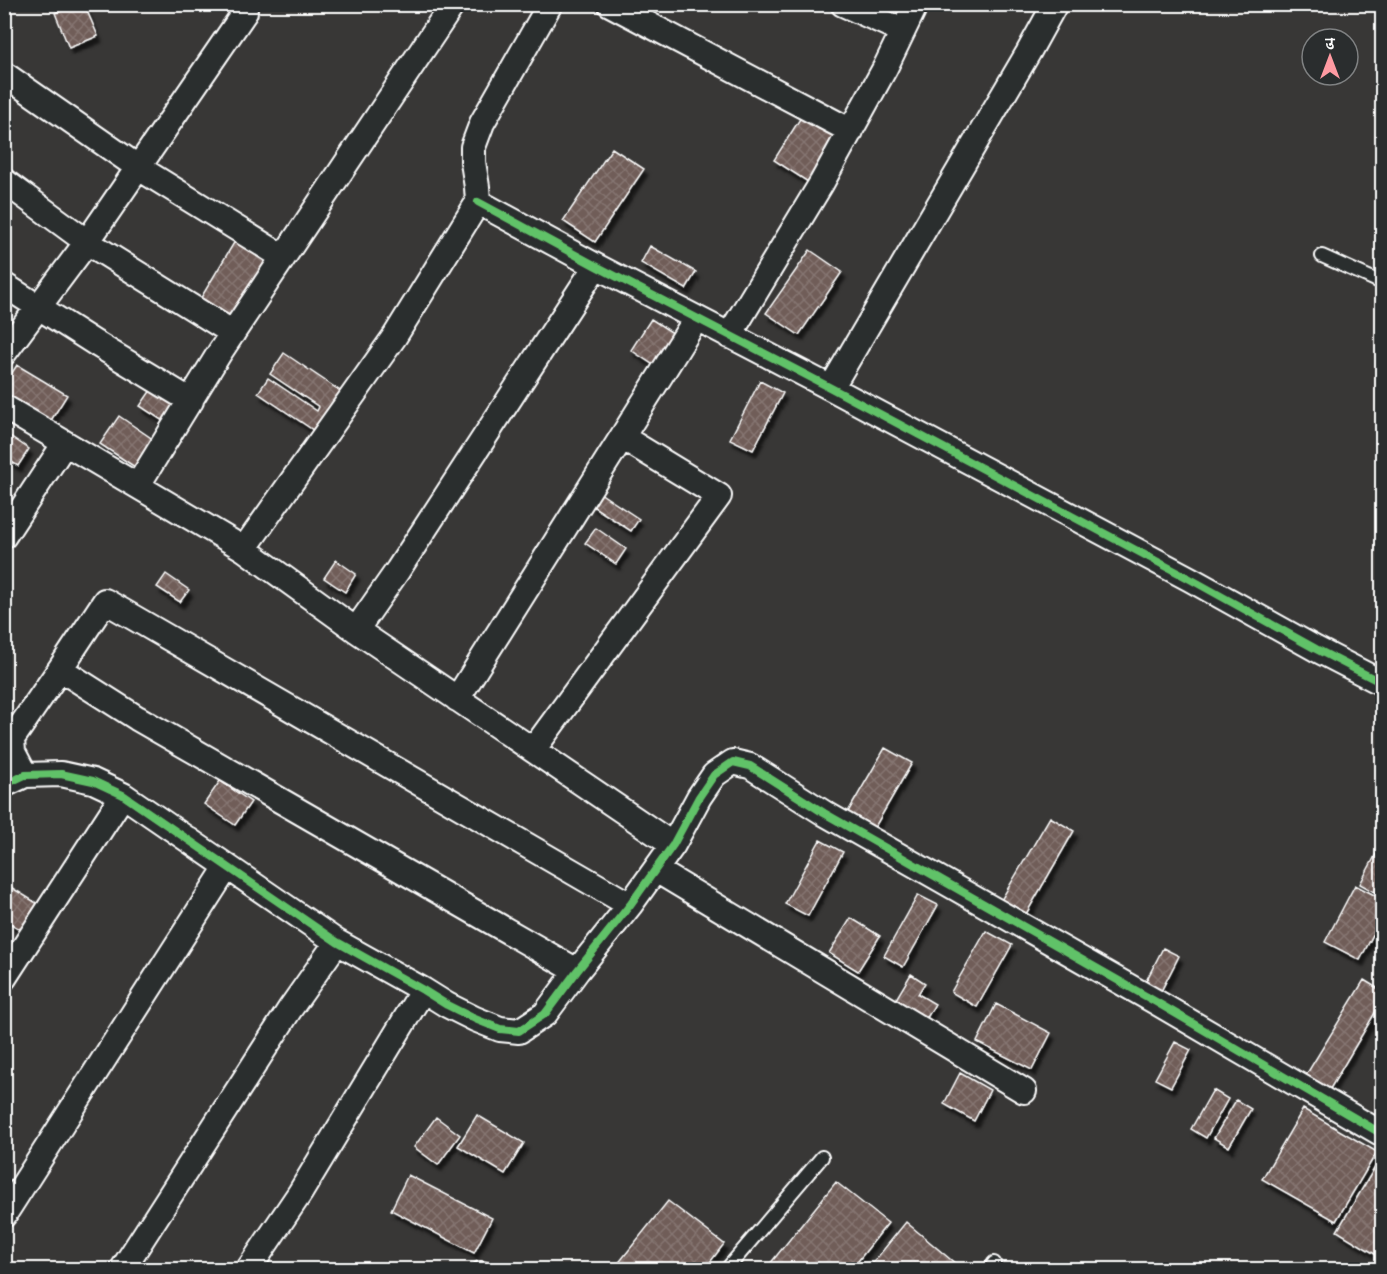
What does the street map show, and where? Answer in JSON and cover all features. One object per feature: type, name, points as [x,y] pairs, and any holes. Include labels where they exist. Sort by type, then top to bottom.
[{"type":"street","points":[[138,485],[233,333],[453,4]]},
{"type":"street","points":[[244,549],[395,336],[478,202],[473,147],[482,123],[550,4]]},
{"type":"street","points":[[610,4],[851,131]]},
{"type":"street","points":[[843,4],[903,32]]},
{"type":"street","points":[[729,336],[851,131],[916,4]]},
{"type":"street","points":[[831,388],[1055,4]]},
{"type":"street","points":[[4,353],[87,242],[250,7]]},
{"type":"street","points":[[4,74],[139,168],[283,257]]},
{"type":"street","points":[[4,181],[87,242],[233,333]]},
{"type":"street","points":[[478,202],[1383,683]]},
{"type":"street","points":[[356,630],[398,570],[596,266]]},
{"type":"street","points":[[4,285],[190,400]]},
{"type":"street","points":[[457,699],[696,319]]},
{"type":"street","points":[[4,407],[244,549],[356,630],[673,846]]},
{"type":"street","points":[[533,750],[719,496],[622,437]]},
{"type":"street","points":[[4,536],[65,443]]},
{"type":"street","points":[[630,905],[105,600],[12,738],[15,780],[61,774],[93,781],[123,795],[337,942],[475,1019],[500,1029],[519,1031],[545,1014],[630,905],[673,846],[699,797],[714,775],[733,762],[750,766],[824,813],[1383,1134]]},
{"type":"street","points":[[60,669],[137,718],[577,971]]},
{"type":"street","points":[[4,978],[123,795]]},
{"type":"street","points":[[4,1215],[227,867]]},
{"type":"street","points":[[656,870],[1024,1091]]},
{"type":"street","points":[[122,1269],[290,1009],[337,942]]},
{"type":"street","points":[[248,1269],[300,1193],[423,990]]},
{"type":"lane","points":[[1322,256],[1383,284]]},
{"type":"lane","points":[[726,1269],[822,1157]]},
{"type":"lane","points":[[477,1269],[493,1269]]},
{"type":"building","points":[[76,4],[84,4],[98,36],[69,48],[55,13]]},
{"type":"building","points":[[803,114],[837,136],[808,182],[774,160]]},
{"type":"building","points":[[612,148],[644,169],[595,242],[563,221]]},
{"type":"building","points":[[235,241],[266,260],[230,319],[199,301]]},
{"type":"building","points":[[650,246],[696,272],[686,289],[641,263]]},
{"type":"building","points":[[810,250],[842,272],[799,335],[766,313]]},
{"type":"building","points":[[651,319],[679,337],[658,368],[631,350]]},
{"type":"building","points":[[284,353],[349,397],[322,436],[258,393],[268,378],[317,411],[319,407],[270,374]]},
{"type":"building","points":[[17,365],[67,395],[50,422],[4,394],[4,385]]},
{"type":"building","points":[[760,381],[783,393],[753,450],[730,439]]},
{"type":"building","points":[[151,390],[177,407],[166,423],[140,406]]},
{"type":"building","points":[[119,416],[154,440],[135,467],[100,444]]},
{"type":"building","points":[[4,432],[29,449],[18,466],[4,457]]},
{"type":"building","points":[[600,493],[639,519],[631,531],[591,505]]},
{"type":"building","points":[[596,528],[626,549],[616,564],[585,543]]},
{"type":"building","points":[[336,560],[356,574],[345,592],[324,578]]},
{"type":"building","points":[[166,574],[189,590],[180,602],[157,587]]},
{"type":"building","points":[[885,748],[912,763],[872,832],[845,817]]},
{"type":"building","points":[[220,781],[251,802],[235,825],[204,804]]},
{"type":"building","points":[[1050,817],[1074,831],[1022,921],[997,907]]},
{"type":"building","points":[[820,840],[843,852],[808,916],[785,904]]},
{"type":"building","points":[[1382,843],[1382,896],[1360,884]]},
{"type":"building","points":[[4,883],[43,907],[27,933],[4,920]]},
{"type":"building","points":[[1355,885],[1382,899],[1382,917],[1360,960],[1325,942]]},
{"type":"building","points":[[918,895],[938,905],[903,967],[884,956]]},
{"type":"building","points":[[851,918],[880,936],[858,971],[829,953]]},
{"type":"building","points":[[986,931],[1012,945],[977,1007],[951,992]]},
{"type":"building","points":[[1163,948],[1179,956],[1158,997],[1142,989]]},
{"type":"building","points":[[911,974],[925,983],[918,994],[935,1004],[921,1028],[890,1009]]},
{"type":"building","points":[[1364,980],[1382,991],[1382,1001],[1327,1094],[1303,1080]]},
{"type":"building","points":[[996,1004],[1051,1033],[1032,1070],[977,1042]]},
{"type":"building","points":[[1175,1042],[1191,1050],[1171,1087],[1155,1079]]},
{"type":"building","points":[[960,1073],[990,1090],[974,1121],[944,1104]]},
{"type":"building","points":[[1213,1090],[1228,1099],[1206,1138],[1191,1129]]},
{"type":"building","points":[[1236,1100],[1251,1109],[1229,1147],[1214,1138]]},
{"type":"building","points":[[1303,1109],[1377,1152],[1336,1221],[1262,1179]]},
{"type":"building","points":[[477,1115],[524,1143],[505,1174],[458,1146]]},
{"type":"building","points":[[436,1117],[460,1135],[438,1165],[414,1147]]},
{"type":"building","points":[[1380,1159],[1382,1161],[1382,1248],[1378,1256],[1337,1231]]},
{"type":"building","points":[[408,1175],[492,1218],[474,1253],[391,1210]]},
{"type":"building","points":[[836,1182],[888,1223],[851,1270],[765,1270]]},
{"type":"building","points":[[668,1201],[724,1244],[704,1270],[613,1270]]},
{"type":"building","points":[[906,1222],[963,1270],[867,1270]]},
{"type":"cycle path","points":[[478,202],[1382,683]]},
{"type":"cycle path","points":[[4,785],[25,775],[61,774],[93,781],[123,795],[337,942],[475,1019],[500,1029],[519,1031],[545,1014],[630,905],[673,845],[699,797],[714,775],[733,762],[750,766],[824,813],[1382,1134]]}]
